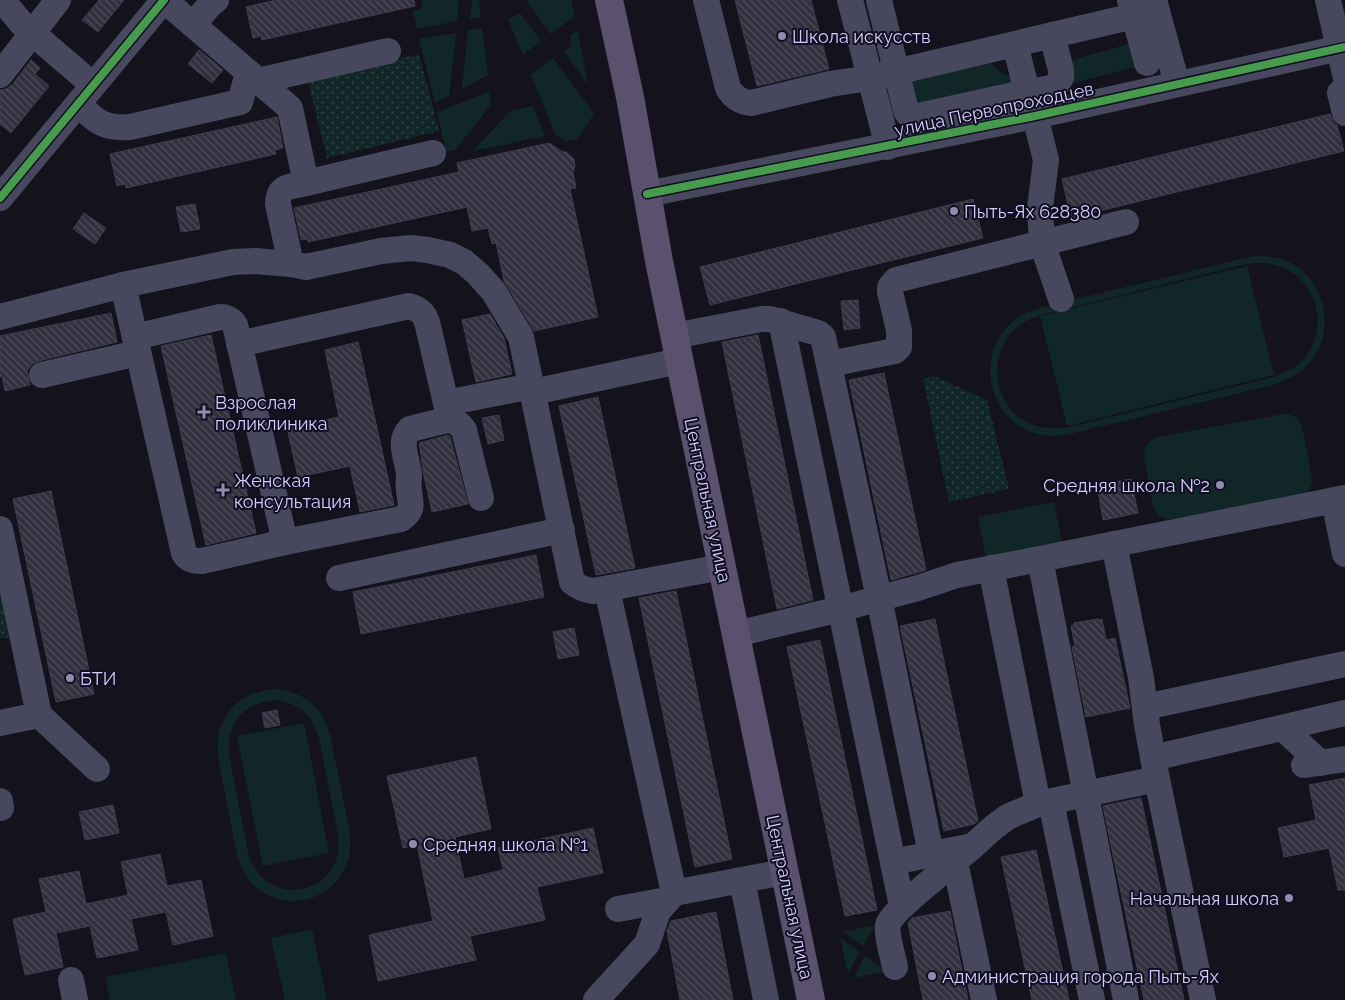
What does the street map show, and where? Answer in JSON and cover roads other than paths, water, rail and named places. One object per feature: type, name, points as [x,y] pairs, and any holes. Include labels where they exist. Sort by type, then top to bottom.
[{"type":"main road","name":"Центральная улица","points":[[609,0],[630,96],[659,261],[811,1000]]},
{"type":"street","points":[[2,0],[85,94],[99,122],[107,126],[121,127],[139,124],[240,102],[270,86],[388,51]]},
{"type":"street","points":[[0,75],[58,0]]},
{"type":"street","points":[[0,198],[164,0],[192,25],[270,86],[306,183]]},
{"type":"street","points":[[192,25],[216,0]]},
{"type":"street","points":[[706,0],[730,93],[737,99],[751,103],[830,84],[870,78],[1052,35],[1139,5]]},
{"type":"street","points":[[850,0],[888,146]]},
{"type":"street","points":[[879,0],[906,111],[914,117],[1031,104],[1052,88],[1061,77],[1052,35]]},
{"type":"street","points":[[1328,0],[1342,48],[1345,74]]},
{"type":"street","points":[[1139,5],[1147,63]]},
{"type":"street","points":[[1139,5],[1177,84]]},
{"type":"street","points":[[1015,44],[1046,160],[1040,208],[1042,243],[1061,299]]},
{"type":"street","name":"улица Первопроходцев","points":[[647,194],[888,146],[1031,104],[1177,84],[1342,48]]},
{"type":"street","points":[[1345,88],[1340,93],[1345,113]]},
{"type":"street","points":[[292,264],[278,204],[278,197],[281,191],[285,188],[433,153]]},
{"type":"street","points":[[829,364],[894,351],[899,346],[899,330],[890,292],[890,287],[896,280],[1126,222]]},
{"type":"street","points":[[0,316],[233,262],[255,261],[306,267],[397,249],[411,248],[450,255],[464,262],[494,292],[521,337],[572,582],[586,590],[607,590],[722,567]]},
{"type":"street","points":[[123,286],[184,553],[186,557],[192,560],[202,561],[401,518],[407,515],[411,509],[411,502],[409,474],[403,446],[406,433],[410,429],[448,411],[677,348],[762,319],[770,318],[781,321],[818,333],[823,337],[879,598],[953,854],[984,1000]]},
{"type":"street","points":[[239,344],[409,306],[420,311],[425,315],[427,322],[448,411],[464,430],[481,498]]},
{"type":"street","points":[[42,375],[220,317],[226,317],[231,320],[235,325],[285,542]]},
{"type":"street","points":[[781,321],[902,906]]},
{"type":"street","points":[[736,634],[840,609],[918,588],[957,575],[1339,499],[1345,554]]},
{"type":"street","points":[[0,529],[39,715],[97,769]]},
{"type":"street","points":[[339,578],[562,530]]},
{"type":"street","points":[[1114,544],[1140,678],[1155,769],[1202,1000]]},
{"type":"street","points":[[1040,559],[1126,1000]]},
{"type":"street","points":[[991,568],[1044,803],[1092,1000]]},
{"type":"street","points":[[607,590],[670,896]]},
{"type":"street","points":[[1145,707],[1345,664]]},
{"type":"street","points":[[895,967],[887,926],[889,921],[953,854],[1006,818],[1044,803],[1085,794],[1155,769],[1283,728],[1345,713]]},
{"type":"street","points":[[0,723],[39,715]]},
{"type":"street","points":[[1283,728],[1321,762]]},
{"type":"street","points":[[893,862],[953,854]]},
{"type":"street","points":[[618,909],[784,872]]},
{"type":"street","points":[[742,880],[766,1000]]},
{"type":"street","points":[[596,1000],[647,944],[658,911],[670,896]]},
{"type":"place","name":"Школа искусств","points":[[782,36]]},
{"type":"place","name":"Пыть-Ях 628380","points":[[954,211]]},
{"type":"place","name":"Взрослая поликлиника","points":[[204,412]]},
{"type":"place","name":"Средняя школа №2","points":[[1220,485]]},
{"type":"place","name":"Женская консультация","points":[[223,490]]},
{"type":"place","name":"БТИ","points":[[70,678]]},
{"type":"place","name":"Средняя школа №1","points":[[413,844]]},
{"type":"place","name":"Начальная школа","points":[[1289,898]]},
{"type":"place","name":"Администрация города Пыть-Ях","points":[[932,976]]}]
